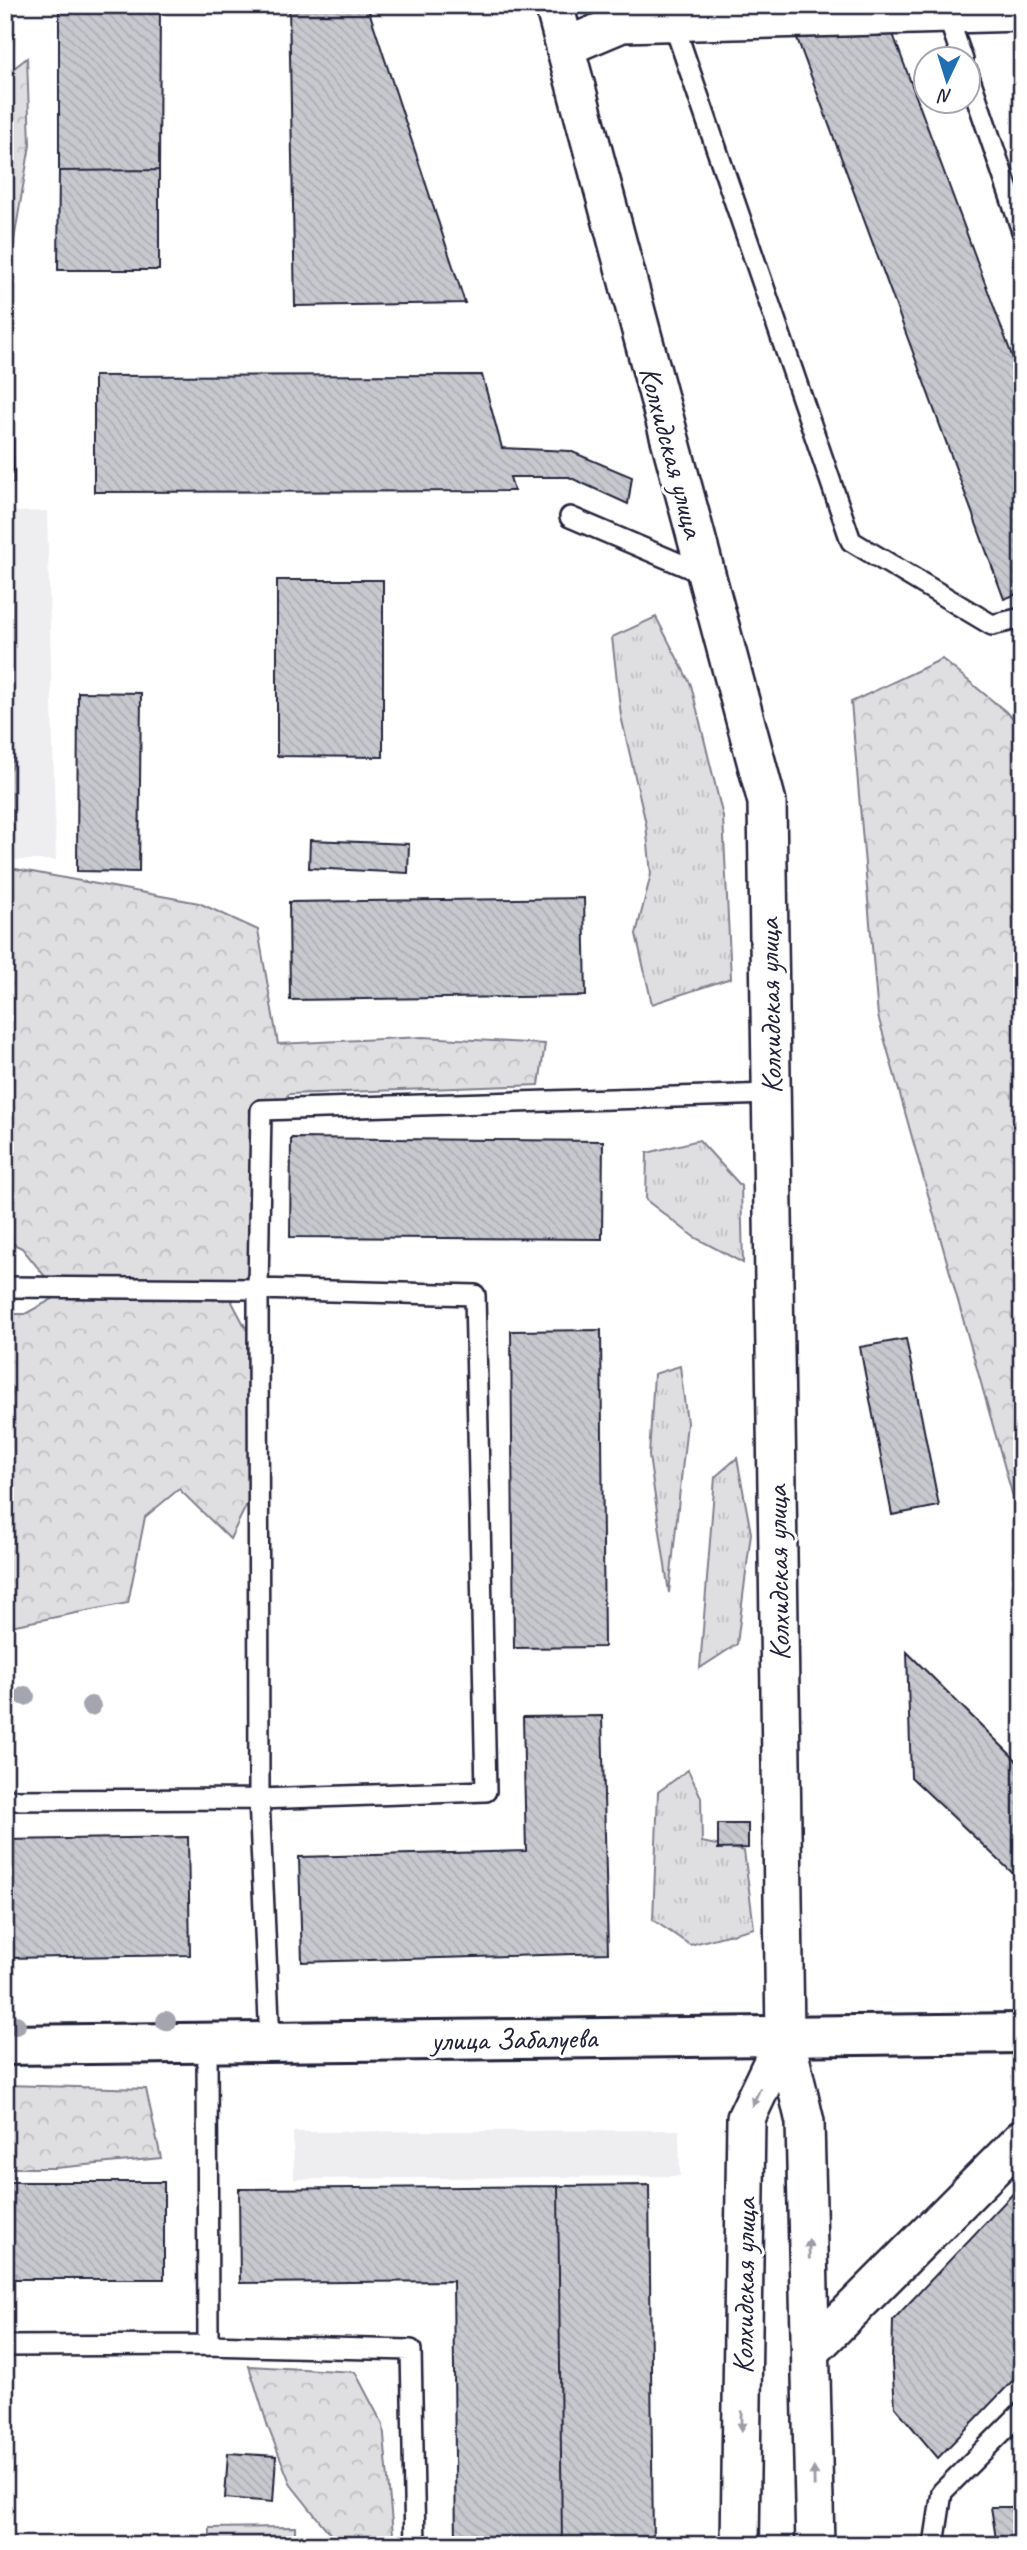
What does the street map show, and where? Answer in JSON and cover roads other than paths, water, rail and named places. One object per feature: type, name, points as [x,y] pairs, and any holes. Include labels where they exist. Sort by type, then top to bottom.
[{"type":"street","name":"Колхидская улица","points":[[554,5],[767,802],[785,2036],[805,2122],[815,2545]]},
{"type":"street","points":[[565,47],[622,23],[1022,12]]},
{"type":"street","name":"улица Забалуева","points":[[5,2045],[1022,2033]]},
{"type":"street","name":"Колхидская улица","points":[[740,2545],[746,2118],[785,2036]]},
{"type":"street","points":[[812,2350],[1022,2139]]},
{"type":"lane","points":[[947,14],[958,46]]},
{"type":"lane","points":[[673,22],[852,541],[992,625],[1022,618]]},
{"type":"lane","points":[[982,114],[1022,231]]},
{"type":"lane","points":[[570,517],[705,574]]},
{"type":"lane","points":[[270,2042],[259,1799],[258,1289],[261,1110],[771,1094]]},
{"type":"lane","points":[[5,1287],[258,1289],[475,1295],[486,1791],[259,1799],[5,1800]]},
{"type":"lane","points":[[207,2043],[208,2345]]},
{"type":"lane","points":[[5,2346],[208,2345],[411,2350],[415,2545]]},
{"type":"lane","points":[[934,2545],[942,2491],[1022,2412]]}]
